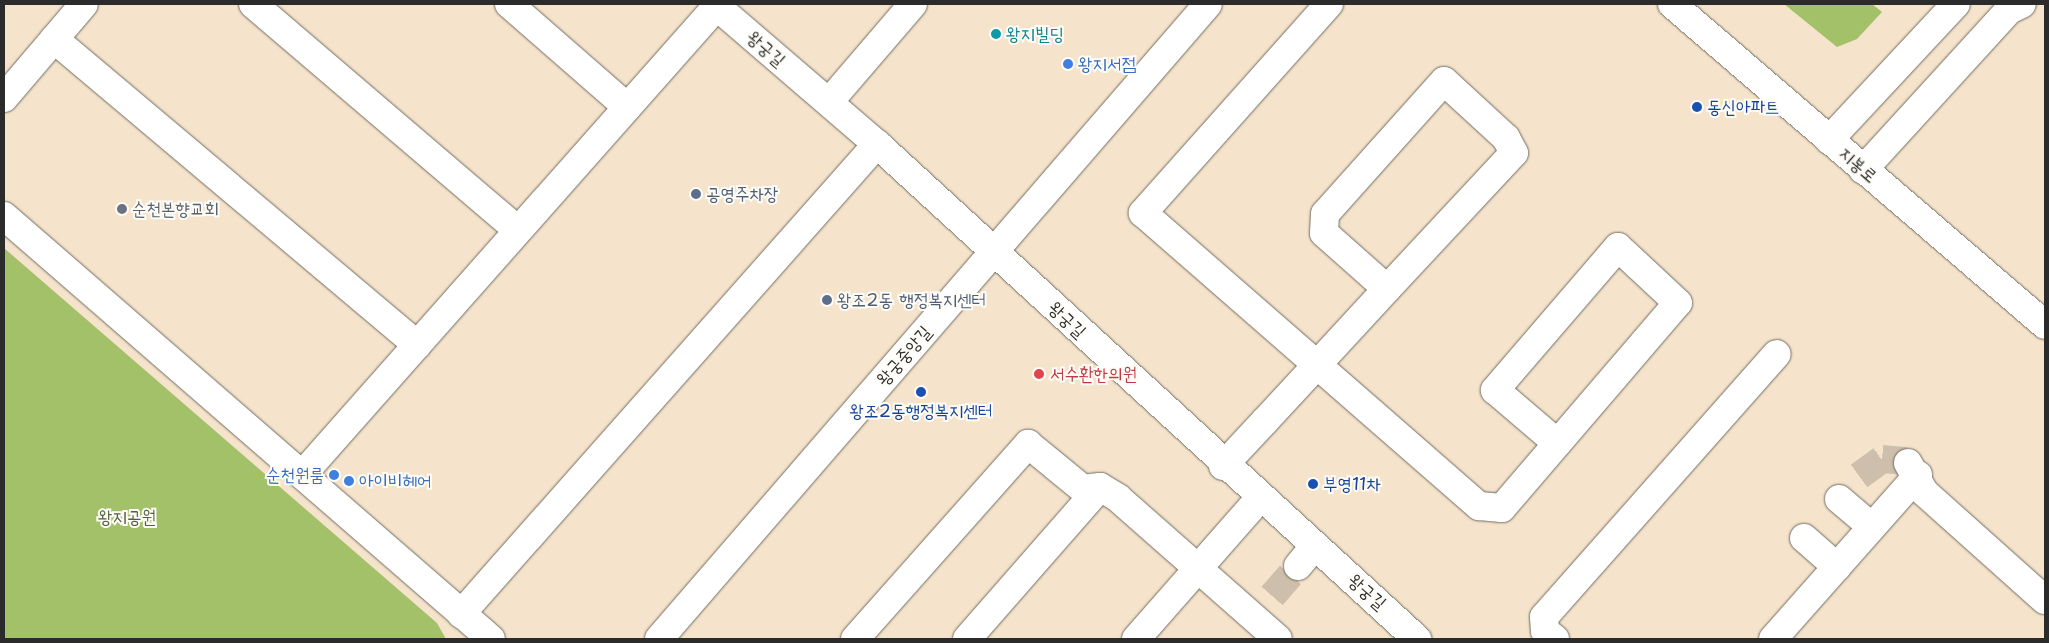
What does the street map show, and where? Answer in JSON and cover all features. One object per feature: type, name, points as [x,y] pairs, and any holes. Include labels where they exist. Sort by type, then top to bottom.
[{"type":"street","points":[[4,98],[84,4]]},
{"type":"street","points":[[253,4],[518,230]]},
{"type":"street","points":[[509,4],[627,107]]},
{"type":"street","points":[[829,102],[913,4]]},
{"type":"street","name":"왕궁중앙길","points":[[662,638],[1208,4]]},
{"type":"street","points":[[1329,4],[1143,213],[1315,367],[1480,506],[1502,508],[1678,303],[1618,248],[1495,390],[1557,443]]},
{"type":"street","name":"지봉로","points":[[1672,4],[2045,326]]},
{"type":"street","points":[[1829,140],[1956,4]]},
{"type":"street","points":[[1863,170],[2009,10],[2022,4]]},
{"type":"street","points":[[302,475],[715,5]]},
{"type":"street","name":"왕궁길","points":[[715,5],[877,144],[1223,466],[1316,546],[1417,639]]},
{"type":"street","points":[[54,39],[417,345]]},
{"type":"street","points":[[1223,466],[1387,290],[1514,152],[1506,138],[1444,81],[1325,214],[1324,233],[1387,290]]},
{"type":"street","points":[[461,614],[877,144]]},
{"type":"street","points":[[4,216],[490,639]]},
{"type":"street","points":[[1555,639],[1545,631],[1544,617],[1777,354]]},
{"type":"street","points":[[855,639],[1028,444],[1083,489],[1100,487],[1278,639]]},
{"type":"street","points":[[1773,639],[1872,527],[1912,468],[1924,492],[2045,600]]},
{"type":"street","points":[[967,639],[1100,487]]},
{"type":"street","points":[[1136,639],[1260,498]]},
{"type":"street","points":[[1839,499],[1872,527]]},
{"type":"street","points":[[1804,538],[1837,567]]},
{"type":"street","points":[[1298,566],[1316,546]]},
{"type":"green space","points":[[1784,4],[1872,4],[1882,12],[1857,39],[1837,47]]},
{"type":"green space","name":"왕지공원","points":[[4,248],[437,623],[446,639],[4,639]]},
{"type":"tunnel","points":[[1859,476],[1882,459],[1906,461]]},
{"type":"tunnel","points":[[1272,596],[1298,566]]},
{"type":"place","name":"왕지빌딩","points":[[996,34]]},
{"type":"place","name":"왕지서점","points":[[1068,64]]},
{"type":"place","name":"동신아파트","points":[[1697,107]]},
{"type":"place","name":"공영주차장","points":[[696,194]]},
{"type":"place","name":"순천본향교회","points":[[122,209]]},
{"type":"place","name":"왕조2동 행정복지센터","points":[[827,300]]},
{"type":"place","name":"서수환한의원","points":[[1039,374]]},
{"type":"place","name":"왕조2동행정복지센터","points":[[921,392]]},
{"type":"place","name":"순천원룸","points":[[334,475]]},
{"type":"place","name":"아이비헤어","points":[[349,481]]},
{"type":"place","name":"부영11차","points":[[1313,484]]}]
